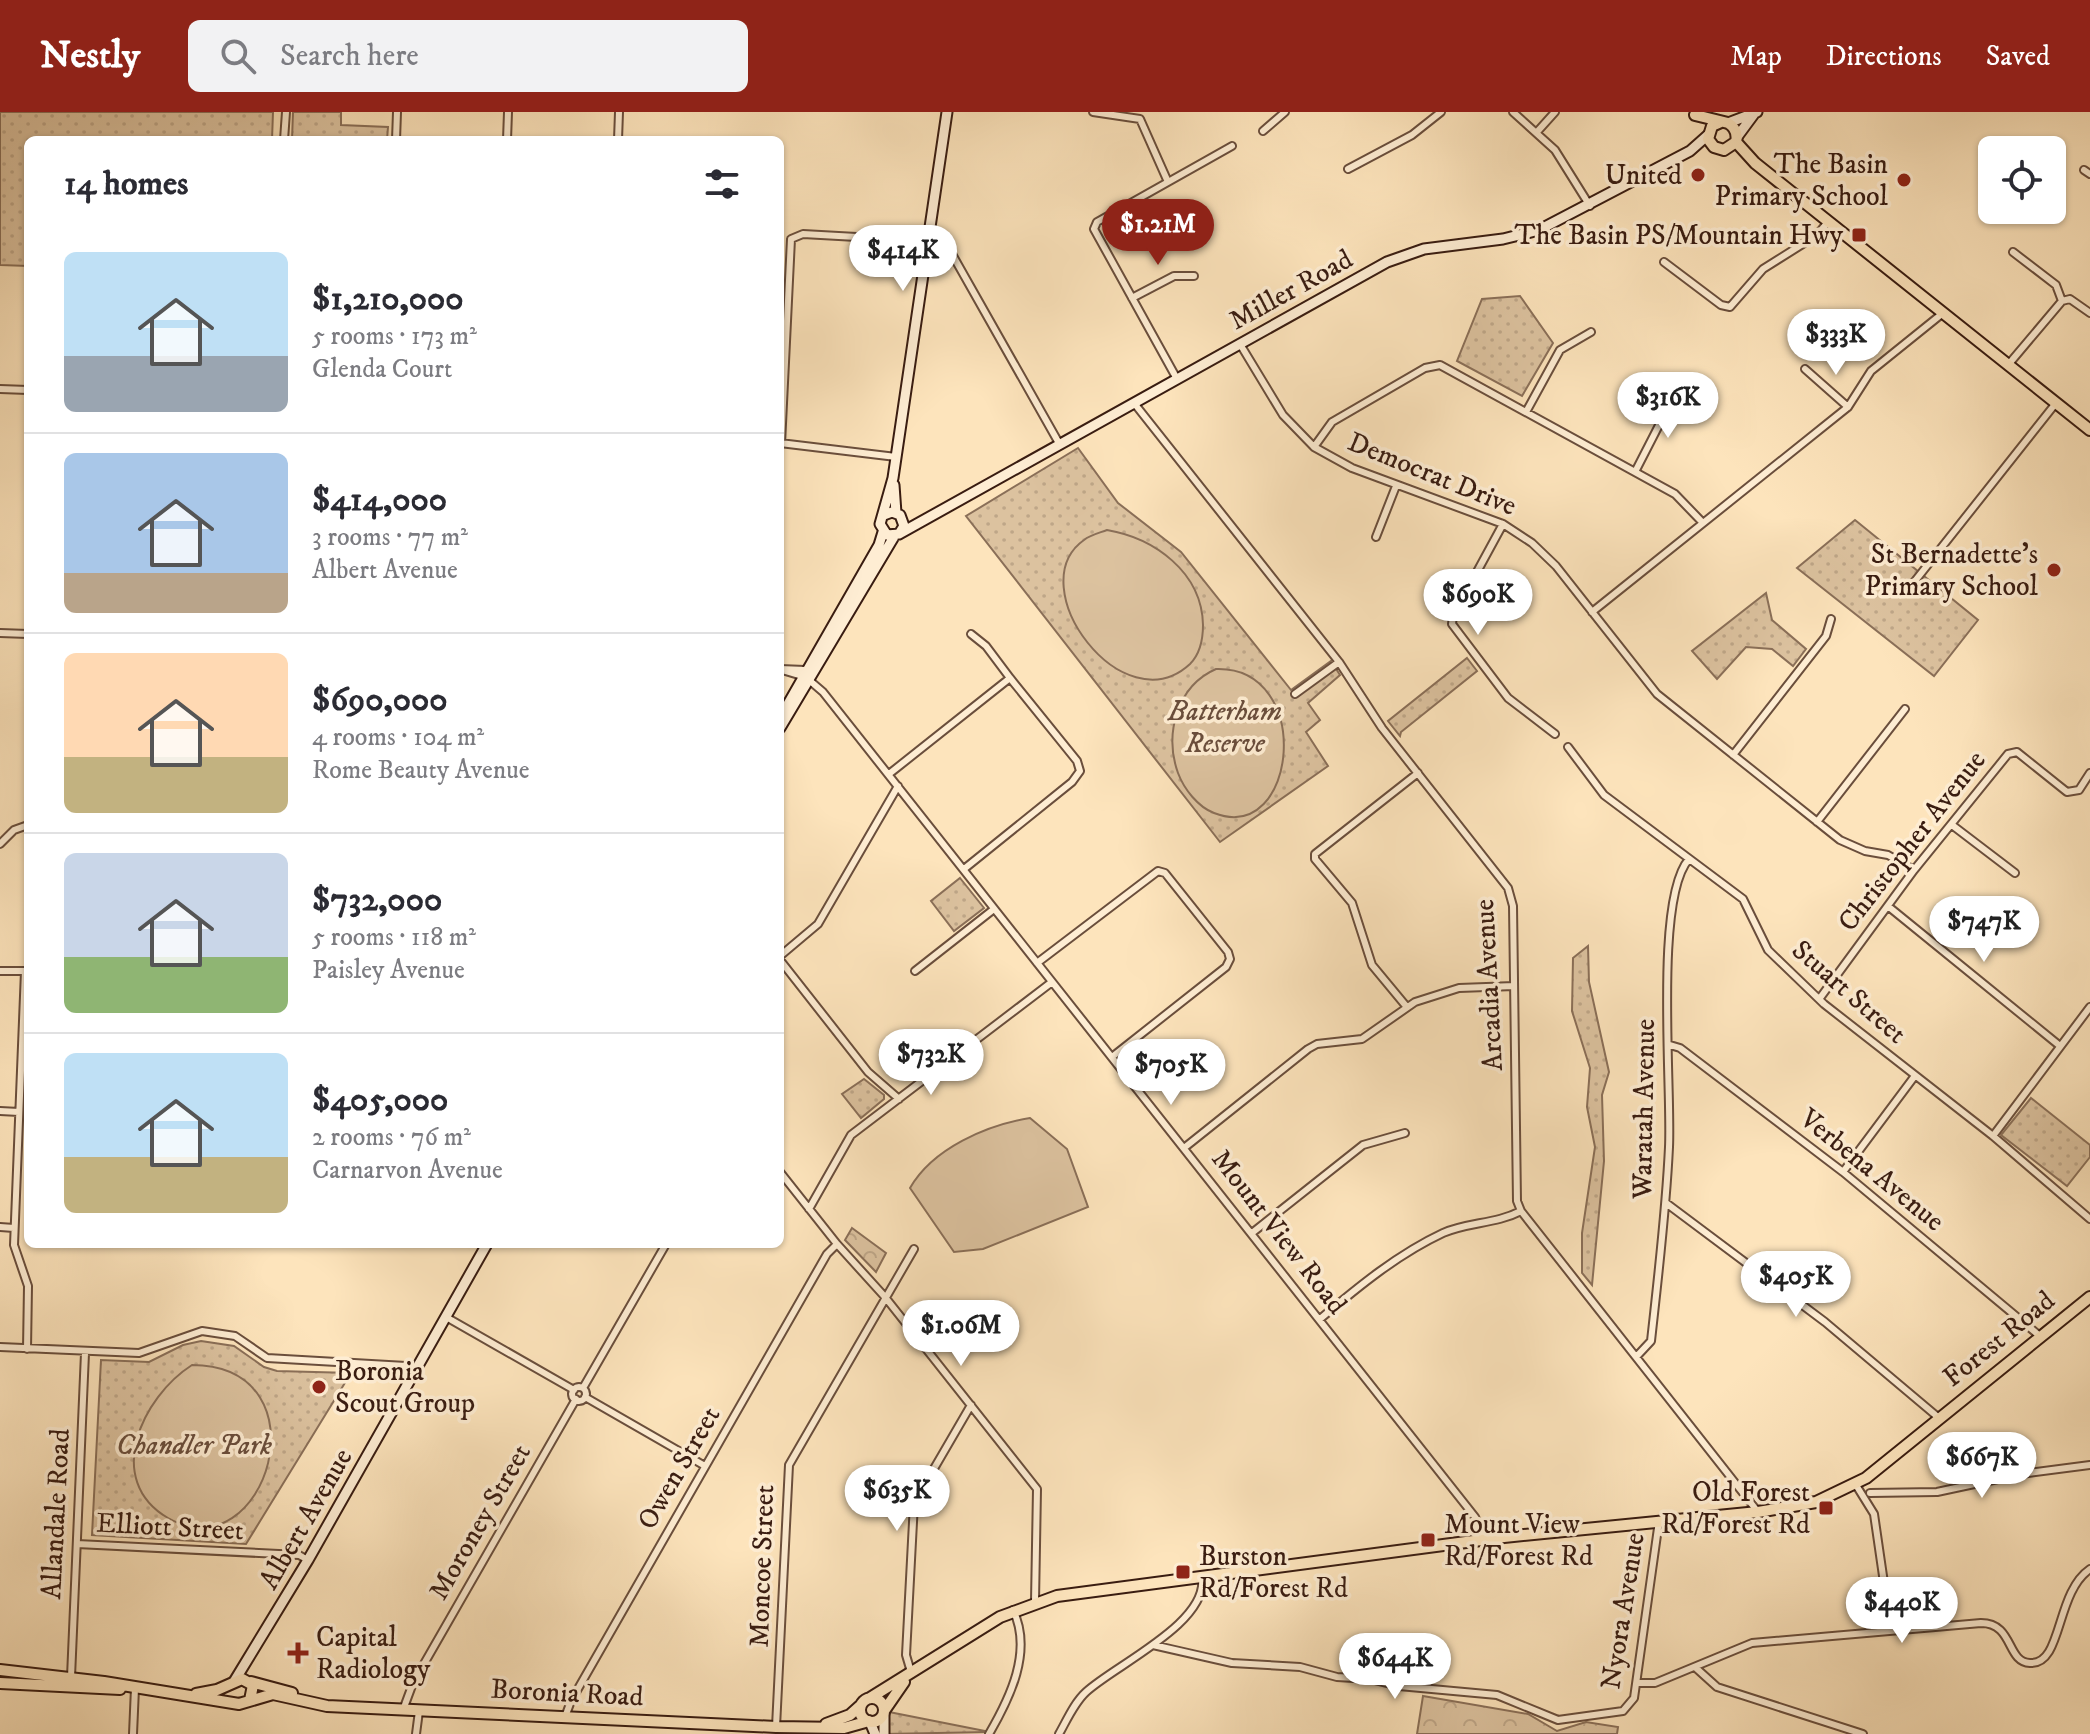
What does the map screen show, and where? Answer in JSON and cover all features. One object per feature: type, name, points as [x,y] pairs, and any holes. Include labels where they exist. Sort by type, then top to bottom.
[{"type":"main road","points":[[784,720],[879,545],[883,532],[880,524],[893,478],[947,112]]},
{"type":"main road","points":[[1693,113],[1709,133],[1714,147],[1734,142],[1756,113]]},
{"type":"main road","points":[[1693,113],[1724,122],[1734,142],[1755,163],[2090,430]]},
{"type":"main road","points":[[1709,133],[1724,122],[1756,113]]},
{"type":"main road","name":"Miller Road","points":[[897,534],[1387,262],[1424,249],[1521,235],[1590,206],[1694,149],[1709,133]]},
{"type":"main road","name":"Miller Road","points":[[1694,149],[1714,147]]},
{"type":"main road","points":[[784,712],[904,526],[899,516],[893,478]]},
{"type":"main road","points":[[884,515],[899,516]]},
{"type":"main road","name":"Miller Road","points":[[899,516],[929,518]]},
{"type":"main road","points":[[883,532],[897,534]]},
{"type":"main road","name":"Albert Avenue","points":[[233,1682],[308,1560],[485,1248]]},
{"type":"main road","name":"Forest Road","points":[[870,1698],[1013,1610],[1035,1602],[1485,1539],[1758,1512],[1816,1502],[1861,1481],[2090,1297]]},
{"type":"main road","name":"Albert Avenue","points":[[250,1682],[256,1649]]},
{"type":"main road","points":[[0,1670],[71,1677],[243,1704],[250,1700],[254,1691],[250,1682],[233,1682],[191,1695]]},
{"type":"main road","name":"Forest Road","points":[[884,1712],[911,1675]]},
{"type":"main road","points":[[233,1682],[229,1695],[235,1702]]},
{"type":"main road","name":"Boronia Road","points":[[250,1682],[272,1686],[316,1704]]},
{"type":"main road","points":[[0,1683],[134,1688]]},
{"type":"main road","name":"Boronia Road","points":[[250,1700],[273,1694],[316,1704],[403,1710],[776,1727],[849,1727],[869,1722]]},
{"type":"main road","points":[[875,1734],[869,1722],[862,1717],[860,1706],[870,1698],[881,1701],[884,1734]]},
{"type":"main road","name":"Boronia Road","points":[[817,1727],[850,1715],[860,1706]]},
{"type":"main road","points":[[869,1722],[880,1719],[884,1712]]},
{"type":"street","points":[[284,136],[286,112]]},
{"type":"street","points":[[396,136],[397,112]]},
{"type":"street","points":[[507,136],[508,112]]},
{"type":"street","points":[[618,136],[619,112]]},
{"type":"street","points":[[1093,112],[1140,119],[1168,182]]},
{"type":"street","points":[[1263,131],[1285,112]]},
{"type":"street","points":[[1348,169],[1412,135],[1441,112]]},
{"type":"street","points":[[1513,112],[1537,132],[1569,169],[1590,206]]},
{"type":"street","points":[[1537,132],[1555,112]]},
{"type":"street","points":[[1177,379],[1094,229],[1097,222],[1232,146]]},
{"type":"street","points":[[1664,262],[1721,305],[1730,307],[1763,269],[1817,235],[1829,222]]},
{"type":"street","points":[[784,369],[791,239],[803,234],[928,241]]},
{"type":"street","points":[[948,247],[1060,445]]},
{"type":"street","points":[[2013,252],[2056,285],[2062,301]]},
{"type":"street","points":[[1132,298],[1174,276],[1194,276]]},
{"type":"street","points":[[2008,365],[2062,301],[2070,299],[2090,313]]},
{"type":"street","points":[[1592,612],[1848,407],[1871,371],[1943,313]]},
{"type":"street","points":[[1526,412],[1560,350],[1591,332]]},
{"type":"street","name":"Democrat Drive","points":[[1240,344],[1283,415],[1314,447],[1341,464],[1503,524],[1545,555],[1657,694],[1849,846],[1883,853],[1914,870]]},
{"type":"street","points":[[1314,447],[1332,422],[1435,364],[1684,500],[1703,523]]},
{"type":"street","points":[[1805,369],[1848,407]]},
{"type":"street","points":[[0,389],[24,390]]},
{"type":"street","points":[[1635,472],[1675,394]]},
{"type":"street","name":"Arcadia Avenue","points":[[1134,403],[1339,662],[1379,723],[1508,888],[1513,906],[1517,1201],[1521,1211]]},
{"type":"street","points":[[1911,586],[2056,403]]},
{"type":"street","points":[[784,444],[896,457]]},
{"type":"street","points":[[1376,537],[1396,486]]},
{"type":"street","points":[[1503,524],[1453,616],[1452,624],[1516,706],[1555,734]]},
{"type":"street","points":[[1733,755],[1826,636],[1831,619]]},
{"type":"street","points":[[0,633],[24,634]]},
{"type":"street","points":[[964,869],[1072,782],[1080,771],[1077,761],[986,646],[971,634]]},
{"type":"street","points":[[1295,694],[1339,662]]},
{"type":"street","points":[[784,670],[807,675]]},
{"type":"street","name":"Mount View Road","points":[[807,675],[889,774],[1320,1319],[1475,1517],[1485,1539]]},
{"type":"street","points":[[889,774],[1010,678]]},
{"type":"street","points":[[1817,822],[1905,709]]},
{"type":"street","name":"Stuart Street","points":[[1568,747],[1604,795],[1743,899],[1768,950],[1820,998],[1914,1077],[1993,1136],[2090,1219]]},
{"type":"street","name":"Christopher Avenue","points":[[1820,998],[1914,870],[2012,751],[2067,792],[2079,790],[2090,773]]},
{"type":"street","points":[[1406,1006],[1372,965],[1352,903],[1315,859],[1315,854],[1418,773]]},
{"type":"street","points":[[784,954],[818,924],[898,786]]},
{"type":"street","points":[[1952,825],[2015,873]]},
{"type":"street","points":[[0,844],[14,830],[24,826]]},
{"type":"street","name":"Waratah Avenue","points":[[1637,1356],[1651,1341],[1666,1203],[1670,1045],[1667,959],[1678,877],[1689,859]]},
{"type":"street","points":[[1037,963],[1158,871],[1165,873],[1202,919],[1228,952],[1226,967],[1112,1057]]},
{"type":"street","points":[[1889,907],[2060,1046]]},
{"type":"street","points":[[915,971],[994,909]]},
{"type":"street","points":[[784,963],[868,1072],[899,1099]]},
{"type":"street","points":[[0,971],[24,971]]},
{"type":"street","points":[[809,1209],[851,1135],[922,1085],[1052,982]]},
{"type":"street","points":[[1184,1148],[1308,1049],[1362,1039],[1406,1006],[1459,988],[1514,986]]},
{"type":"street","points":[[1993,1136],[2090,1007]]},
{"type":"street","points":[[24,1045],[14,1228],[15,1254],[28,1286],[27,1349]]},
{"type":"street","name":"Verbena Avenue","points":[[1670,1045],[1680,1048],[1843,1172],[2041,1337]]},
{"type":"street","points":[[1843,1172],[1914,1077]]},
{"type":"street","points":[[0,1111],[19,1112]]},
{"type":"street","points":[[1252,1233],[1363,1145],[1405,1133]]},
{"type":"street","points":[[784,1177],[837,1244],[885,1297],[1039,1493],[1035,1602]]},
{"type":"street","points":[[1666,1203],[1825,1322],[1939,1418]]},
{"type":"street","points":[[1320,1319],[1400,1257],[1431,1240],[1459,1228],[1507,1219],[1521,1211],[1758,1512]]},
{"type":"street","points":[[0,1227],[14,1228]]},
{"type":"street","name":"Owen Street","points":[[565,1717],[571,1701],[705,1466],[827,1254],[837,1244]]},
{"type":"street","points":[[585,1397],[583,1388],[664,1248]]},
{"type":"street","name":"Moncoe Street","points":[[776,1727],[789,1465],[914,1249]]},
{"type":"street","points":[[446,1317],[574,1390],[583,1388]]},
{"type":"street","points":[[0,1347],[85,1353],[150,1352],[202,1331],[235,1336],[267,1358],[406,1366],[415,1371]]},
{"type":"street","name":"Allandale Road","points":[[71,1677],[85,1353]]},
{"type":"street","points":[[574,1390],[576,1399],[585,1397],[705,1466]]},
{"type":"street","name":"Moroney Street","points":[[403,1710],[415,1679],[576,1399]]},
{"type":"street","points":[[911,1675],[906,1655],[914,1503],[971,1405]]},
{"type":"street","points":[[1870,1493],[1937,1492],[2021,1474],[2090,1465]]},
{"type":"street","points":[[1861,1481],[1870,1493],[1891,1631]]},
{"type":"street","points":[[1861,1481],[1871,1504]]},
{"type":"street","name":"Nyora Avenue","points":[[1153,1645],[1232,1663],[1300,1667],[1337,1677],[1370,1679],[1399,1686],[1497,1695],[1558,1720],[1577,1721],[1630,1707],[1637,1683],[1659,1521]]},
{"type":"street","name":"Elliott Street","points":[[77,1544],[299,1555],[308,1560]]},
{"type":"street","points":[[1637,1683],[1655,1683],[1752,1643],[1993,1623],[2001,1628],[2018,1658],[2027,1663],[2039,1663],[2054,1649],[2066,1598],[2090,1569]]},
{"type":"street","points":[[1059,1734],[1085,1693],[1153,1645],[1195,1605],[1203,1589],[1202,1577]]},
{"type":"street","points":[[989,1734],[1008,1695],[1020,1658],[1021,1628],[1013,1610]]},
{"type":"street","points":[[1696,1668],[1717,1687],[1863,1734]]},
{"type":"street","points":[[133,1734],[134,1688]]},
{"type":"street","points":[[416,1734],[419,1711]]},
{"type":"green space","points":[[0,112],[273,112],[272,136],[24,136],[24,266],[0,265]]},
{"type":"green space","points":[[293,112],[341,112],[341,125],[388,127],[387,136],[292,136]]},
{"type":"green space","points":[[1520,296],[1553,343],[1522,396],[1457,361],[1482,299]]},
{"type":"green space","name":"Batterham Reserve","points":[[1078,448],[1118,503],[1181,552],[1291,690],[1331,661],[1340,675],[1308,703],[1320,720],[1306,732],[1328,766],[1220,842],[966,516]]},
{"type":"green space","points":[[1855,520],[1978,620],[1934,676],[1797,568]]},
{"type":"green space","points":[[1107,530],[1142,541],[1172,561],[1185,574],[1201,606],[1202,636],[1196,656],[1190,664],[1164,678],[1136,677],[1110,664],[1088,642],[1071,616],[1064,588],[1067,561],[1084,540]]},
{"type":"green space","points":[[1766,593],[1772,620],[1806,649],[1793,666],[1772,649],[1746,647],[1717,679],[1692,651]]},
{"type":"green space","points":[[1467,658],[1477,671],[1401,732],[1400,736],[1388,721]]},
{"type":"green space","points":[[1216,669],[1248,676],[1269,695],[1281,722],[1284,752],[1278,781],[1264,804],[1242,816],[1214,813],[1202,806],[1184,785],[1174,758],[1174,727],[1183,699],[1203,677]]},
{"type":"green space","points":[[960,878],[984,908],[954,931],[931,901]]},
{"type":"green space","points":[[1588,946],[1589,982],[1609,1072],[1602,1095],[1604,1161],[1592,1285],[1582,1273],[1582,1233],[1595,1147],[1587,1107],[1590,1068],[1572,1011],[1573,958]]},
{"type":"green space","points":[[864,1079],[884,1095],[884,1099],[861,1118],[842,1094]]},
{"type":"green space","points":[[2031,1098],[2090,1145],[2090,1157],[2067,1186],[2001,1135]]},
{"type":"green space","points":[[1030,1118],[1067,1149],[1088,1207],[983,1249],[954,1252],[910,1188],[932,1161],[962,1141],[996,1126]]},
{"type":"green space","points":[[852,1228],[886,1253],[876,1272],[845,1240]]},
{"type":"green space","name":"Chandler Park","points":[[201,1341],[234,1346],[264,1367],[277,1371],[351,1373],[246,1544],[92,1535],[101,1360],[149,1362],[183,1345]]},
{"type":"green space","points":[[192,1365],[234,1374],[260,1397],[270,1429],[268,1463],[255,1494],[232,1518],[203,1528],[168,1518],[148,1502],[137,1483],[134,1461],[137,1439],[145,1417],[174,1379]]},
{"type":"green space","points":[[1423,1696],[1528,1714],[1557,1731],[1586,1722],[1618,1727],[1617,1734],[1417,1734]]},
{"type":"green space","points":[[884,1711],[990,1732],[884,1734]]},
{"type":"place","name":"United","points":[[1698,175]]},
{"type":"place","name":"The Basin Primary School","points":[[1904,180]]},
{"type":"place","name":"The Basin PS/Mountain Hwy","points":[[1859,235]]},
{"type":"place","name":"St Bernadette's Primary School","points":[[2054,570]]},
{"type":"place","name":"Boronia Scout Group","points":[[319,1387]]},
{"type":"place","name":"Old Forest Rd/Forest Rd","points":[[1826,1508]]},
{"type":"place","name":"Mount View Rd/Forest Rd","points":[[1428,1540]]},
{"type":"place","name":"Burston Rd/Forest Rd","points":[[1183,1572]]},
{"type":"place","name":"Capital Radiology","points":[[298,1653]]}]
